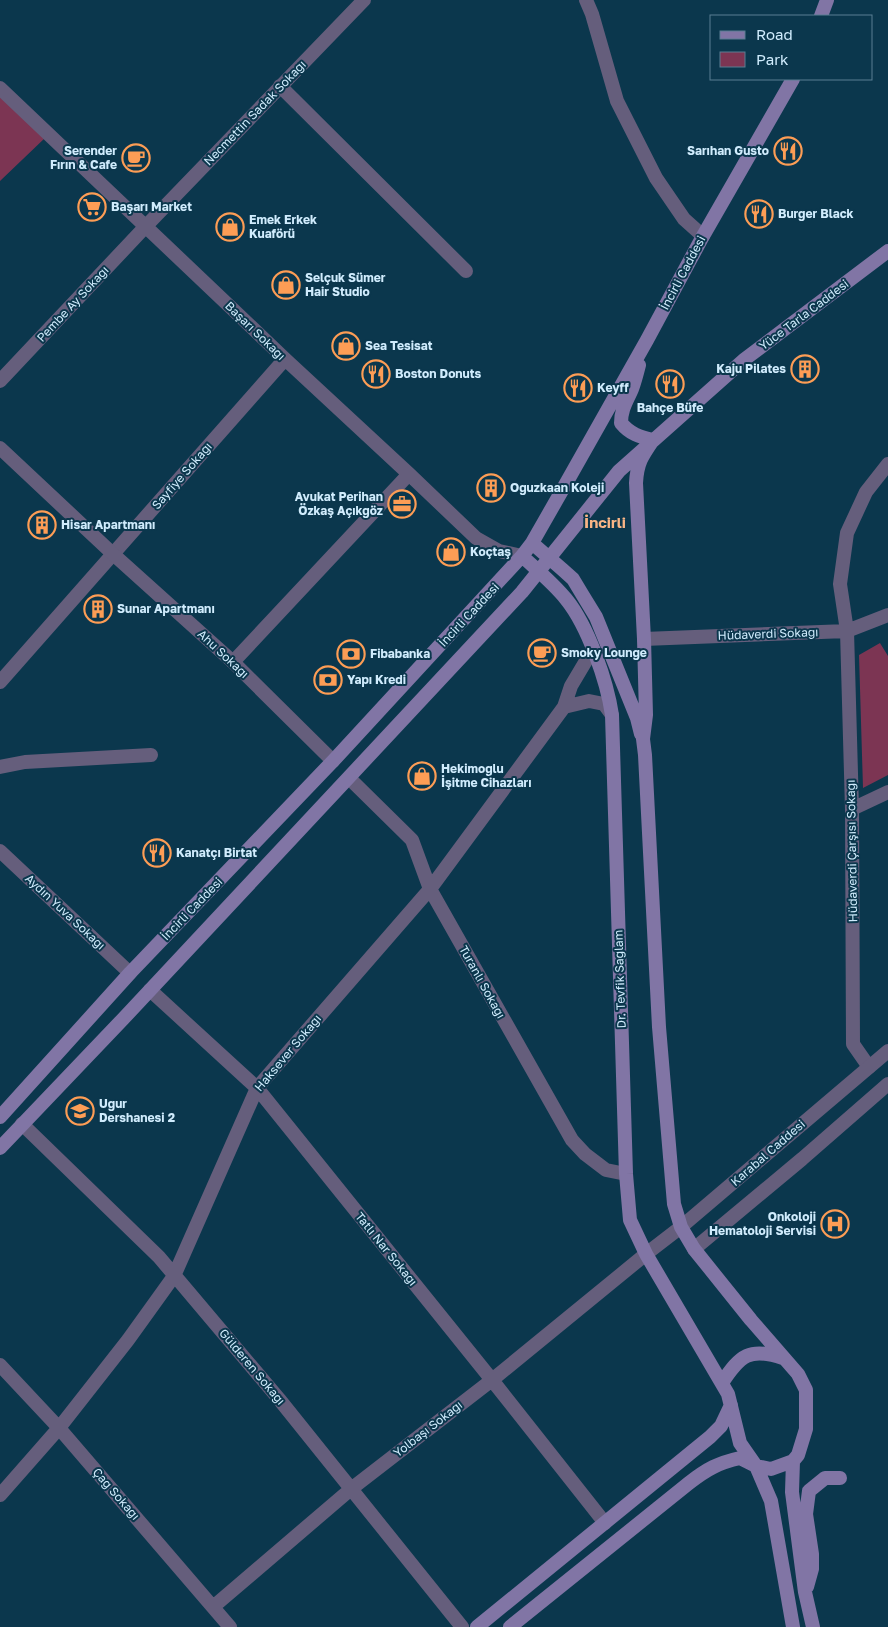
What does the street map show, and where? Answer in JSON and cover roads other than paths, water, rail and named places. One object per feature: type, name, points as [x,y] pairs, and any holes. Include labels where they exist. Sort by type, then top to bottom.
[{"type":"main road","points":[[821,15],[827,0]]},
{"type":"main road","name":"İncirli Caddesi","points":[[2,1111],[333,762],[532,543],[792,80]]},
{"type":"main road","name":"Yüce Tarla Caddesi","points":[[654,440],[745,359],[888,251]]},
{"type":"main road","points":[[643,740],[646,715],[644,639],[636,478],[639,460],[654,440],[627,431],[621,423],[623,407],[632,389],[647,340]]},
{"type":"main road","name":"İncirli Caddesi","points":[[0,1148],[491,626],[539,572],[619,472],[654,440]]},
{"type":"main road","points":[[510,1627],[681,1489],[709,1469],[721,1462],[740,1458],[756,1466],[771,1468],[793,1461],[798,1455],[806,1428],[806,1390],[798,1374],[694,1249],[681,1227],[674,1204],[659,1027],[646,755],[643,740],[637,718],[596,617],[573,579],[532,543]]},
{"type":"main road","name":"Dr. Tevfik Sağlam","points":[[522,556],[568,601],[593,649],[610,700],[626,1174],[630,1220],[646,1254],[722,1383]]},
{"type":"main road","points":[[333,762],[350,778]]},
{"type":"main road","points":[[784,1359],[763,1352],[743,1357],[733,1366],[722,1383],[731,1405],[740,1443],[756,1466],[771,1501],[792,1626]]},
{"type":"main road","points":[[477,1627],[710,1438],[721,1426],[731,1405]]},
{"type":"main road","points":[[793,1461],[792,1492],[805,1592],[813,1627]]},
{"type":"main road","points":[[805,1592],[812,1569],[812,1554],[806,1514],[809,1491],[825,1478],[840,1478]]},
{"type":"street","name":"Necmettin Sadak Sokağı","points":[[146,226],[364,0]]},
{"type":"street","points":[[586,0],[592,14],[617,101],[656,178],[684,219],[703,236]]},
{"type":"street","points":[[280,86],[466,271]]},
{"type":"street","name":"Başarı Sokağı","points":[[0,88],[284,360],[476,538],[499,551],[522,556]]},
{"type":"street","name":"Pembe Ay Sokağı","points":[[0,382],[146,226]]},
{"type":"street","name":"Sayfiye Sokağı","points":[[0,682],[284,360]]},
{"type":"street","name":"Ahu Sokağı","points":[[0,448],[113,554],[233,662],[333,762]]},
{"type":"street","name":"Hüdaverdi Çarşısı Sokağı","points":[[869,1066],[853,1044],[852,809],[847,631],[840,584],[847,533],[866,492],[888,464]]},
{"type":"street","points":[[233,662],[409,474]]},
{"type":"street","name":"Hüdaverdi Sokağı","points":[[644,639],[847,631],[888,615]]},
{"type":"street","name":"Haksever Sokağı","points":[[0,1495],[59,1428],[128,1340],[174,1276],[257,1088],[430,890],[564,707],[571,686],[593,649]]},
{"type":"street","points":[[564,707],[589,701],[604,704],[612,715]]},
{"type":"street","points":[[0,767],[25,762],[150,755]]},
{"type":"street","name":"Turanlı Sokağı","points":[[350,778],[412,840],[430,890],[572,1140],[585,1154],[606,1170],[626,1174]]},
{"type":"street","points":[[852,809],[888,792]]},
{"type":"street","name":"Aydın Yuva Sokağı","points":[[0,850],[130,974]]},
{"type":"street","name":"Tatlı Nar Sokağı","points":[[150,990],[257,1088],[605,1523]]},
{"type":"street","name":"Karabal Caddesi","points":[[646,1254],[681,1227],[888,1051]]},
{"type":"street","name":"Karabal Caddesi","points":[[694,1249],[802,1160],[888,1084]]},
{"type":"street","name":"Gülderen Sokağı","points":[[22,1124],[159,1257],[279,1399],[462,1627]]},
{"type":"street","name":"Yolbaşı Sokağı","points":[[213,1607],[351,1489],[492,1380],[646,1254]]},
{"type":"street","name":"Çağ Sokağı","points":[[0,1365],[59,1428],[230,1627]]},
{"type":"place","name":"Sarıhan Gusto","points":[[788,151]]},
{"type":"place","name":"Serender Fırın & Cafe","points":[[136,158]]},
{"type":"place","name":"Başarı Market","points":[[92,207]]},
{"type":"place","name":"Burger Black","points":[[759,214]]},
{"type":"place","name":"Emek Erkek Kuaförü","points":[[230,227]]},
{"type":"place","name":"Selçuk Sümer Hair Studio","points":[[286,285]]},
{"type":"place","name":"Sea Tesisat","points":[[346,346]]},
{"type":"place","name":"Kaju Pilates","points":[[805,369]]},
{"type":"place","name":"Boston Donuts","points":[[376,374]]},
{"type":"place","name":"Bahçe Büfe","points":[[670,384]]},
{"type":"place","name":"Keyff","points":[[578,388]]},
{"type":"place","name":"Oğuzkaan Koleji","points":[[491,488]]},
{"type":"place","name":"Avukat Perihan Özkaş Açıkgöz","points":[[402,504]]},
{"type":"place","name":"Hisar Apartmanı","points":[[42,525]]},
{"type":"place","name":"Koçtaş","points":[[451,552]]},
{"type":"place","name":"Sunar Apartmanı","points":[[98,609]]},
{"type":"place","name":"Smoky Lounge","points":[[542,653]]},
{"type":"place","name":"Fibabanka","points":[[351,654]]},
{"type":"place","name":"Yapı Kredi","points":[[328,680]]},
{"type":"place","name":"Hekimoğlu İşitme Cihazları","points":[[422,776]]},
{"type":"place","name":"Kanatçı Birtat","points":[[157,853]]},
{"type":"place","name":"Uğur Dershanesi 2","points":[[80,1111]]},
{"type":"place","name":"Onkoloji Hematoloji Servisi","points":[[835,1224]]},
{"type":"district","name":"İncirli","points":[[605,523]]}]
